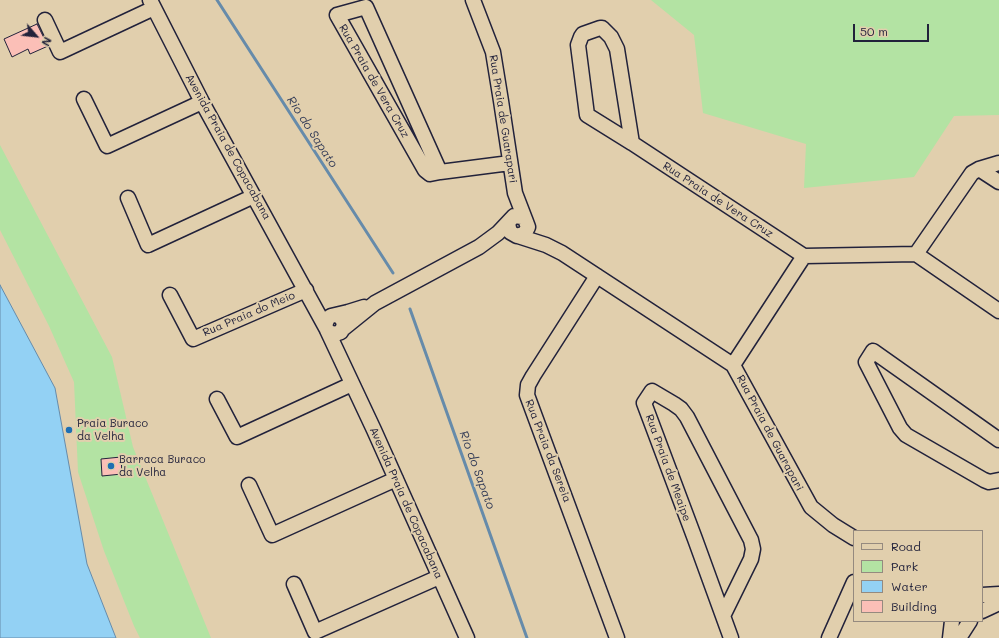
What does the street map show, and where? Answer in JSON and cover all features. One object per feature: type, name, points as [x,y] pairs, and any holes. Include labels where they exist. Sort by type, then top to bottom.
[{"type":"street","name":"Rua Praia de Guarapari","points":[[473,0],[493,52],[515,193],[526,220],[562,253]]},
{"type":"street","points":[[45,20],[60,52],[152,4]]},
{"type":"street","name":"Avenida Praia de Copacabana","points":[[152,4],[202,102],[327,329],[467,638]]},
{"type":"street","name":"Rua Praia de Vera Cruz","points":[[440,172],[366,7],[337,16],[425,170],[430,174],[510,163]]},
{"type":"street","name":"Rua Praia de Vera Cruz","points":[[632,143],[616,49],[611,38],[602,28],[583,34],[578,45],[587,115],[804,256]]},
{"type":"street","points":[[84,99],[107,146],[202,102]]},
{"type":"street","points":[[916,254],[967,179],[979,169],[999,163]]},
{"type":"street","points":[[979,169],[999,182]]},
{"type":"street","name":"Rua Praia de Guarapari","points":[[508,222],[512,211],[515,193]]},
{"type":"street","points":[[128,198],[148,245],[254,196]]},
{"type":"street","points":[[376,304],[335,315],[328,318],[325,325],[332,334],[338,333],[376,304],[479,247],[501,238],[518,236],[525,233],[528,224],[526,220],[522,217],[514,216],[498,233],[479,247]]},
{"type":"street","points":[[508,222],[510,232],[518,236]]},
{"type":"street","name":"Rua Praia de Guarapari","points":[[518,236],[546,245],[562,253],[733,364],[811,507],[833,525],[853,537]]},
{"type":"street","points":[[733,364],[804,256],[916,254],[999,311]]},
{"type":"street","name":"Rua Praia da Sereia","points":[[597,276],[533,376],[528,385],[527,395],[617,638]]},
{"type":"street","name":"Avenida Praia de Copacabana","points":[[307,291],[335,315]]},
{"type":"street","name":"Rua Praia do Meio","points":[[170,295],[192,339],[307,291]]},
{"type":"street","points":[[335,315],[339,316],[344,321],[343,329]]},
{"type":"street","name":"Avenida Praia de Copacabana","points":[[343,329],[345,368]]},
{"type":"street","points":[[999,440],[873,351],[866,362],[900,428],[906,435],[984,480],[989,482],[999,480]]},
{"type":"street","points":[[217,399],[237,437],[352,384]]},
{"type":"street","name":"Rua Praia de Meaipe","points":[[723,616],[751,559],[753,549],[750,540],[688,417],[674,404],[652,391],[644,403],[731,638]]},
{"type":"street","points":[[249,485],[272,535],[396,479]]},
{"type":"street","points":[[294,584],[315,632],[439,577]]},
{"type":"street","points":[[829,638],[853,584]]},
{"type":"street","points":[[983,595],[999,594]]},
{"type":"street","points":[[983,611],[999,603]]},
{"type":"street","points":[[950,638],[952,622]]},
{"type":"street","points":[[959,638],[969,622]]},
{"type":"green space","points":[[651,0],[999,0],[999,115],[954,116],[914,177],[804,188],[806,144],[703,113],[694,35]]},
{"type":"green space","points":[[0,145],[112,357],[133,447],[211,638],[140,638],[134,626],[104,551],[78,472],[74,382],[49,326],[0,230]]},
{"type":"water","points":[[0,285],[55,388],[87,564],[116,638],[0,638]]},
{"type":"building","points":[[37,24],[48,46],[30,54],[28,49],[12,57],[4,39]]},
{"type":"building","name":"Barraca Buraco da Velha","points":[[121,457],[122,474],[102,476],[101,459]]},
{"type":"waterway","name":"Rio do Sapato","points":[[217,0],[393,273]]},
{"type":"waterway","name":"Rio do Sapato","points":[[410,309],[527,638]]},
{"type":"place","name":"Praia Buraco da Velha","points":[[69,430]]},
{"type":"place","name":"Barraca Buraco da Velha","points":[[111,466]]}]
